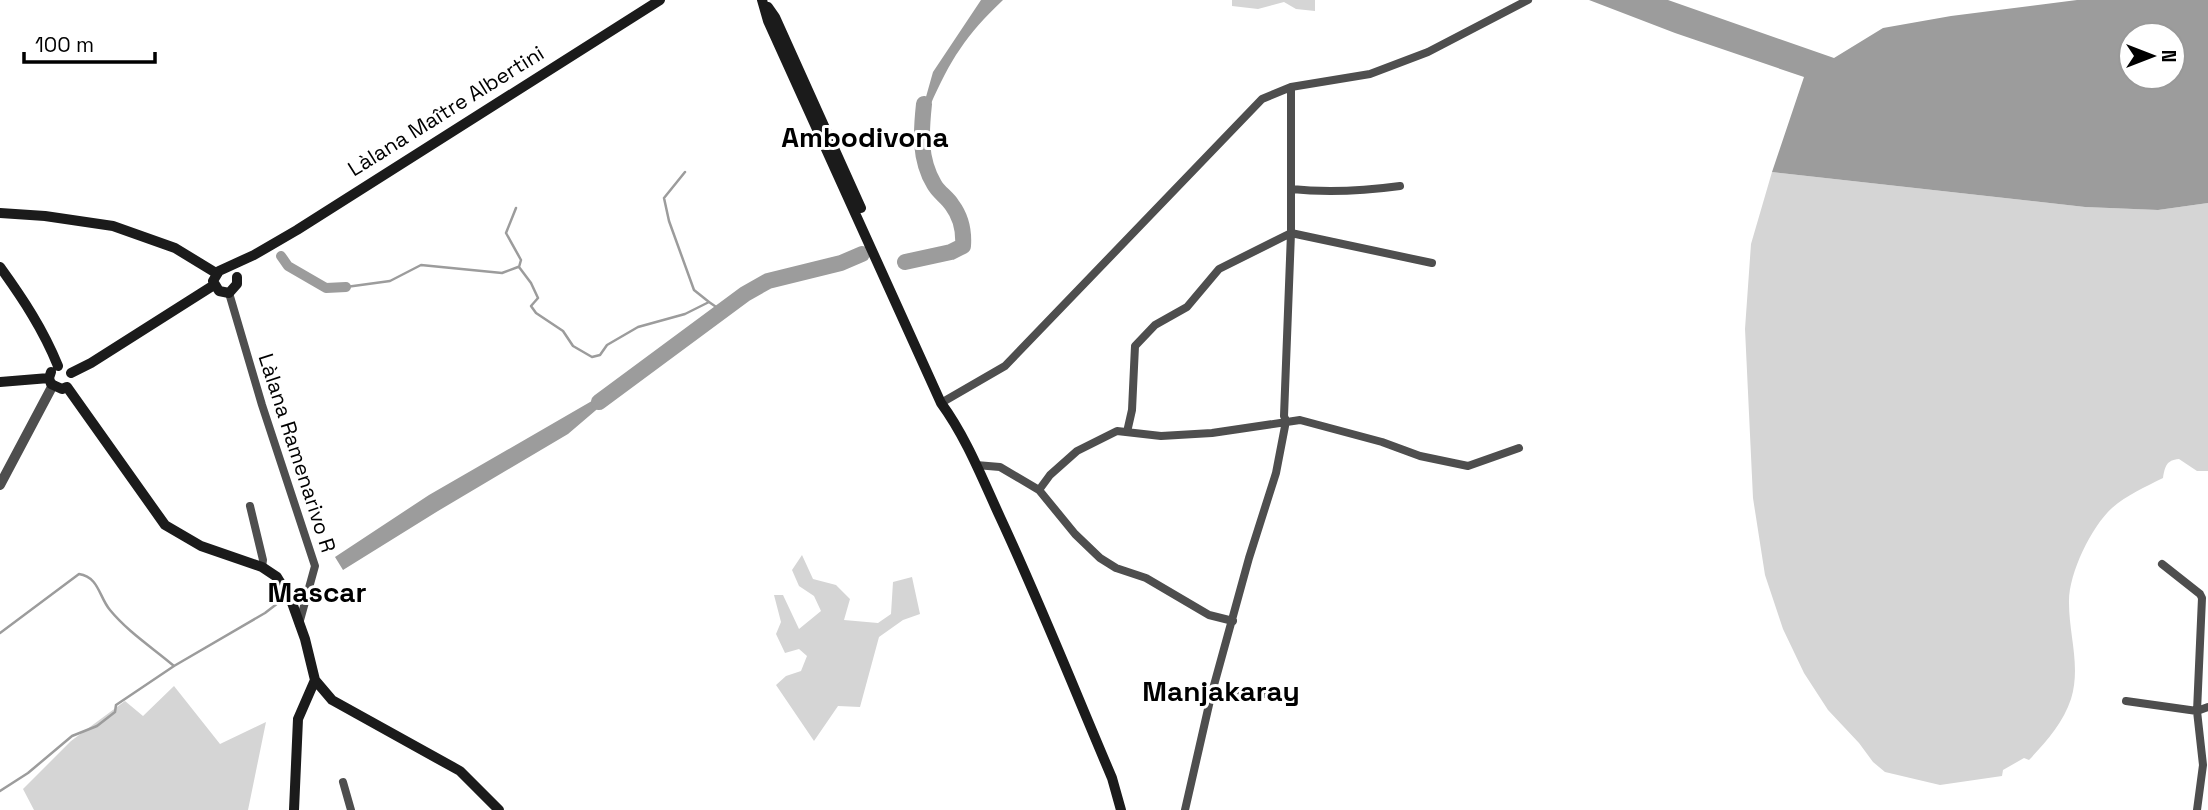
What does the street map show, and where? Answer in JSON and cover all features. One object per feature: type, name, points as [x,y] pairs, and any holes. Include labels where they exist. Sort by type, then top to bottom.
[{"type":"main road","name":"Làlana Maître Albertini","points":[[219,271],[254,255],[660,0]]},
{"type":"main road","points":[[763,0],[768,22],[838,164],[950,416],[976,465],[1045,619],[1112,778],[1121,810]]},
{"type":"main road","points":[[0,213],[45,216],[113,226],[175,247],[219,271],[232,271],[237,277],[234,289],[229,293],[219,292],[214,285]]},
{"type":"main road","name":"Làlana Maître Albertini","points":[[237,277],[254,255]]},
{"type":"main road","points":[[0,267],[47,337],[58,366]]},
{"type":"main road","points":[[71,373],[214,285],[219,271]]},
{"type":"main road","points":[[0,382],[51,382],[62,389],[71,383],[71,373],[63,366],[52,368],[51,382]]},
{"type":"main road","points":[[67,387],[165,525],[201,546],[262,567],[277,578],[291,600],[315,680],[332,700],[460,771],[499,810]]},
{"type":"main road","points":[[294,810],[298,719],[315,680]]},
{"type":"street","points":[[944,401],[1005,366],[1262,99],[1291,87],[1370,74],[1428,52],[1528,0]]},
{"type":"street","points":[[1185,810],[1211,696],[1249,558],[1276,473],[1286,421],[1284,416],[1291,233],[1291,87]]},
{"type":"street","points":[[1291,189],[1356,192],[1399,186]]},
{"type":"street","points":[[1127,432],[1132,411],[1135,346],[1155,325],[1186,307],[1219,269],[1291,233],[1432,263]]},
{"type":"street","name":"Làlana Ramenarivo R","points":[[229,293],[262,405],[315,566],[299,624]]},
{"type":"street","points":[[0,485],[51,382]]},
{"type":"street","points":[[1039,490],[1050,475],[1077,451],[1117,431],[1161,436],[1212,433],[1300,420],[1382,442],[1420,456],[1468,466],[1519,448]]},
{"type":"street","points":[[976,465],[1000,467],[1039,490],[1074,534],[1100,558],[1116,568],[1146,578],[1209,615],[1233,621]]},
{"type":"street","points":[[250,506],[263,560],[262,567]]},
{"type":"street","points":[[2162,564],[2202,598],[2197,710],[2203,765],[2197,810]]},
{"type":"street","points":[[1211,696],[1247,691],[1271,695]]},
{"type":"street","points":[[2126,701],[2197,710],[2208,707]]},
{"type":"street","points":[[343,782],[351,810]]},
{"type":"shaded area","points":[[981,0],[1003,0],[960,49],[930,106],[924,104],[933,72]]},
{"type":"shaded area","points":[[1232,0],[1315,0],[1315,11],[1296,9],[1284,2],[1258,9],[1232,6]]},
{"type":"shaded area","points":[[1589,0],[1668,0],[1834,58],[1883,28],[1951,16],[2077,0],[2208,0],[2208,203],[2158,210],[2085,207],[1772,172],[1804,77]]},
{"type":"shaded area","points":[[1772,172],[2085,207],[2158,210],[2208,203],[2208,471],[2197,471],[2179,459],[2171,461],[2163,478],[2118,503],[2096,527],[2082,552],[2072,579],[2069,615],[2075,675],[2068,708],[2059,724],[2029,760],[2024,758],[2003,770],[2002,776],[1940,785],[1885,772],[1828,710],[1804,673],[1783,629],[1765,575],[1753,498],[1745,329],[1751,244]]},
{"type":"shaded area","points":[[597,398],[602,405],[568,434],[343,570],[335,557],[429,495]]},
{"type":"shaded area","points":[[802,555],[813,579],[836,585],[850,599],[844,620],[878,623],[891,614],[893,582],[912,577],[920,614],[903,620],[879,637],[860,707],[838,706],[814,741],[776,685],[786,676],[801,671],[807,656],[799,649],[785,653],[776,634],[781,622],[774,595],[783,595],[799,629],[821,611],[814,596],[799,586],[792,570]]},
{"type":"shaded area","points":[[174,686],[220,744],[266,722],[248,810],[34,810],[23,789],[71,741],[125,701],[143,716]]},
{"type":"waterway","points":[[905,262],[951,252],[963,246],[958,215],[936,187],[923,155],[924,104]]},
{"type":"waterway","points":[[685,172],[664,198],[669,221],[694,290],[709,302]]},
{"type":"waterway","points":[[516,208],[506,233],[521,260],[519,267],[538,298],[531,306],[536,313],[563,331],[573,346],[592,357],[600,355],[607,345],[638,327],[685,314],[709,302],[722,311]]},
{"type":"waterway","points":[[599,402],[745,294],[768,281],[841,263],[862,254]]},
{"type":"waterway","points":[[281,256],[288,266],[326,288],[346,287]]},
{"type":"waterway","points":[[346,287],[390,281],[421,265],[502,273],[518,267]]},
{"type":"waterway","points":[[0,633],[79,574],[95,583],[106,605],[117,618],[174,666],[278,603]]},
{"type":"waterway","points":[[0,791],[28,773],[72,736],[97,726],[115,712],[116,705],[174,666]]},
{"type":"district","name":"Ambodivona","points":[[865,137]]},
{"type":"district","name":"Mascar","points":[[317,592]]},
{"type":"district","name":"Manjakaray","points":[[1221,691]]}]
